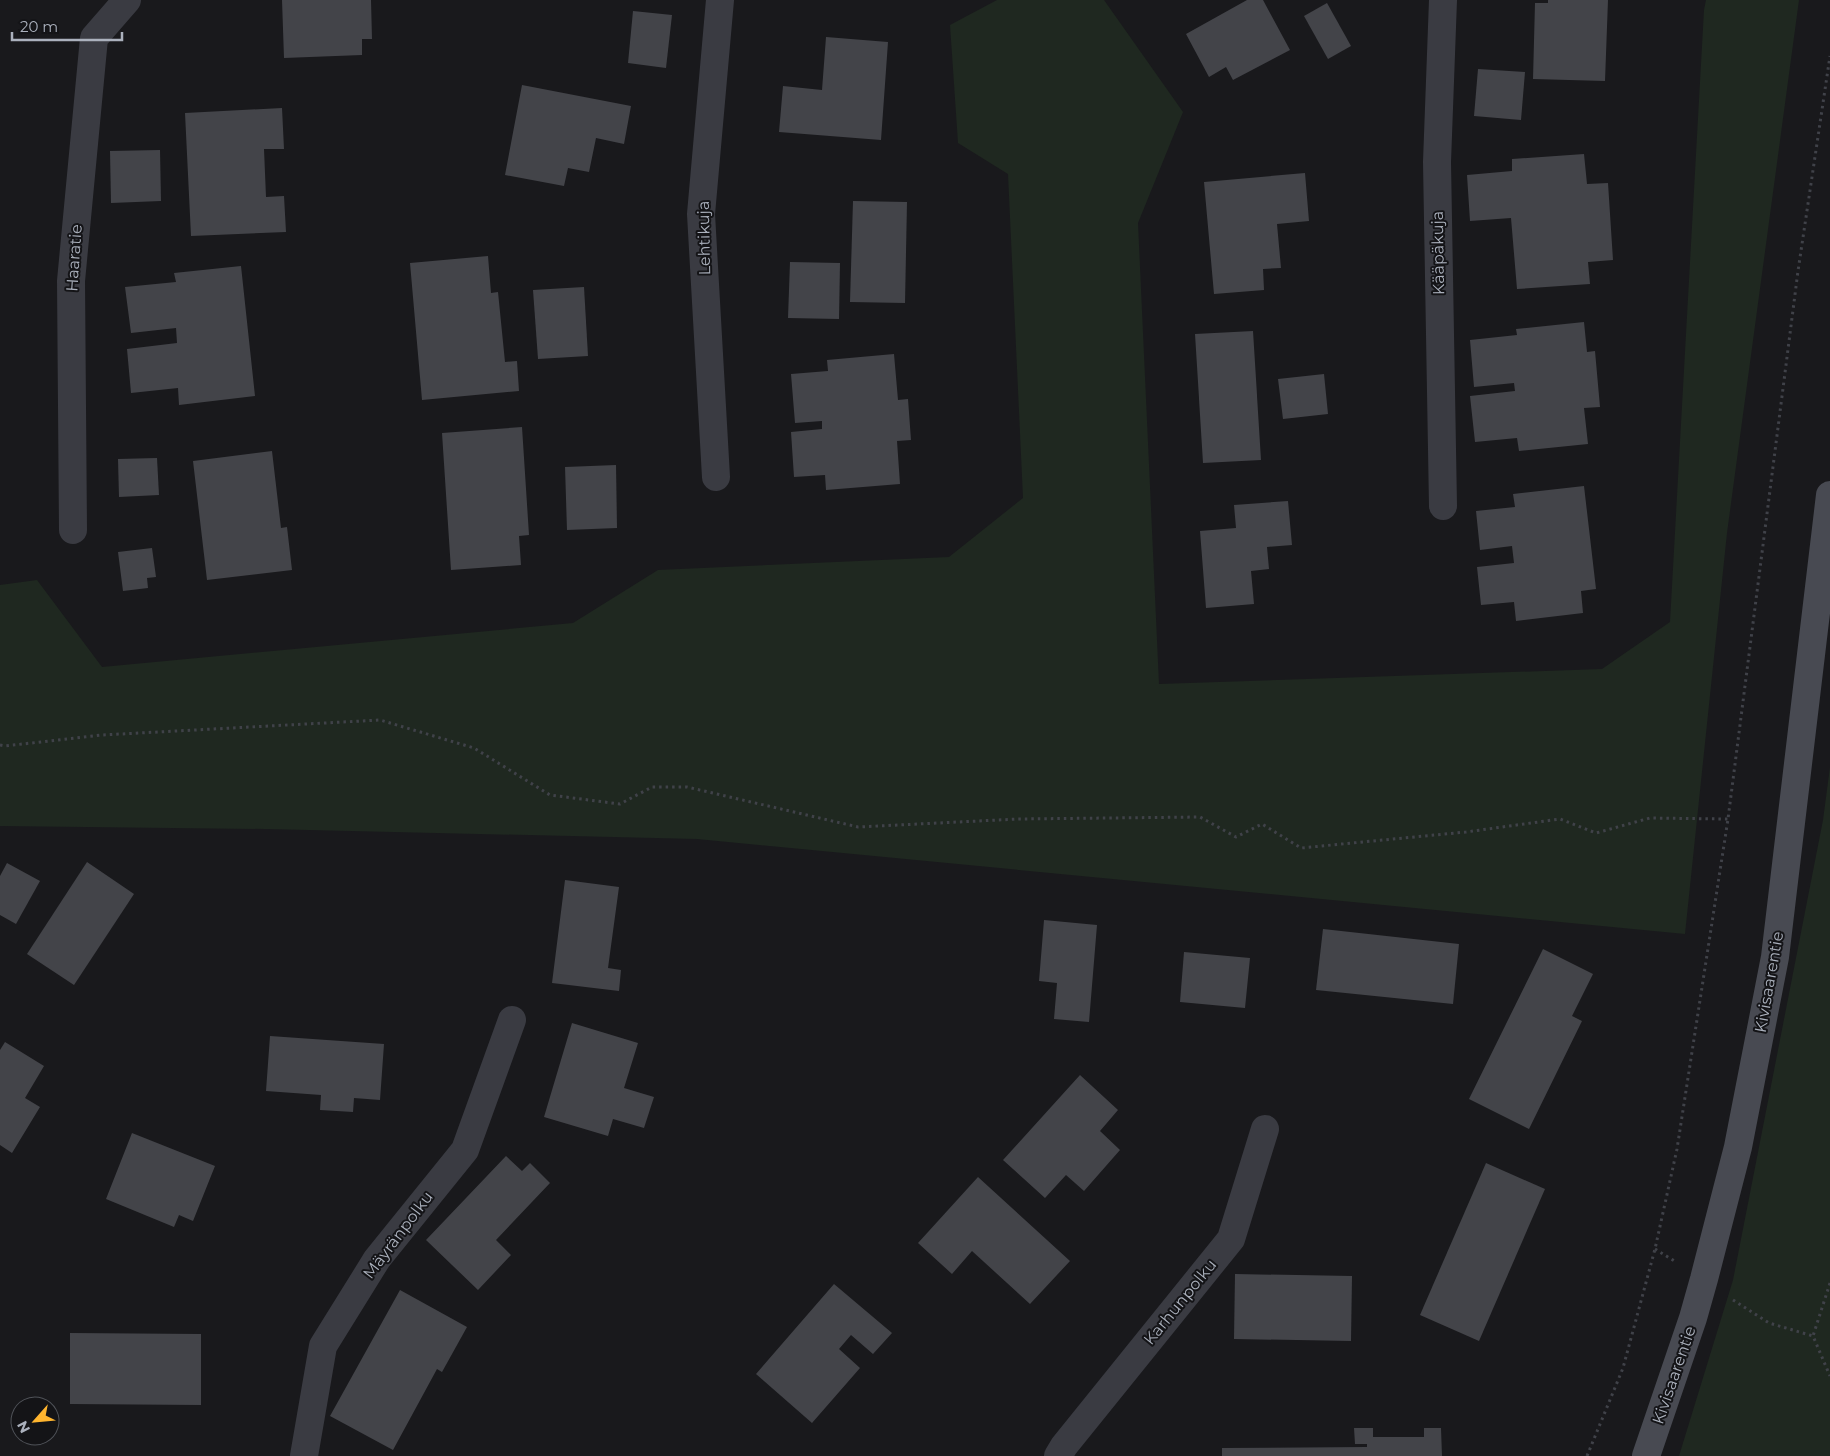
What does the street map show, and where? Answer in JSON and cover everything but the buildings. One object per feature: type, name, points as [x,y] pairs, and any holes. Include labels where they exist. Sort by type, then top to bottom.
[{"type":"street","name":"Haaratie","points":[[73,530],[71,281],[94,38],[127,0]]},
{"type":"street","name":"Lehtikuja","points":[[716,477],[701,214],[720,0]]},
{"type":"street","name":"Kääpäkuja","points":[[1442,506],[1437,162],[1443,0]]},
{"type":"street","name":"Kivisaarentie","points":[[1646,1456],[1693,1318],[1738,1147],[1774,957],[1830,495]]},
{"type":"street","name":"Mäyränpolku","points":[[304,1456],[323,1346],[377,1258],[465,1150],[512,1020]]},
{"type":"street","name":"Karhunpolku","points":[[1058,1456],[1070,1438],[1232,1239],[1265,1129]]},
{"type":"path","points":[[1586,1456],[1623,1368],[1655,1249],[1677,1149],[1728,819],[1798,271],[1830,56]]},
{"type":"path","points":[[0,745],[102,735],[380,720],[474,748],[550,795],[620,804],[652,787],[687,787],[858,827],[1018,819],[1200,817],[1236,837],[1262,824],[1301,848],[1466,832],[1560,819],[1596,834],[1650,818],[1728,819]]},
{"type":"path","points":[[1704,1279],[1769,1323],[1814,1336]]},
{"type":"path","points":[[1830,1283],[1814,1336],[1830,1376]]},
{"type":"shaded area","points":[[997,0],[1104,0],[1183,112],[1138,223],[1159,684],[1602,669],[1670,622],[1706,0],[1799,0],[1727,533],[1685,934],[697,839],[266,829],[0,826],[0,585],[37,580],[102,667],[573,623],[658,570],[949,557],[1023,498],[1008,174],[958,143],[950,25]]},
{"type":"shaded area","points":[[1830,767],[1830,1456],[1679,1456],[1733,1280],[1823,820]]}]
